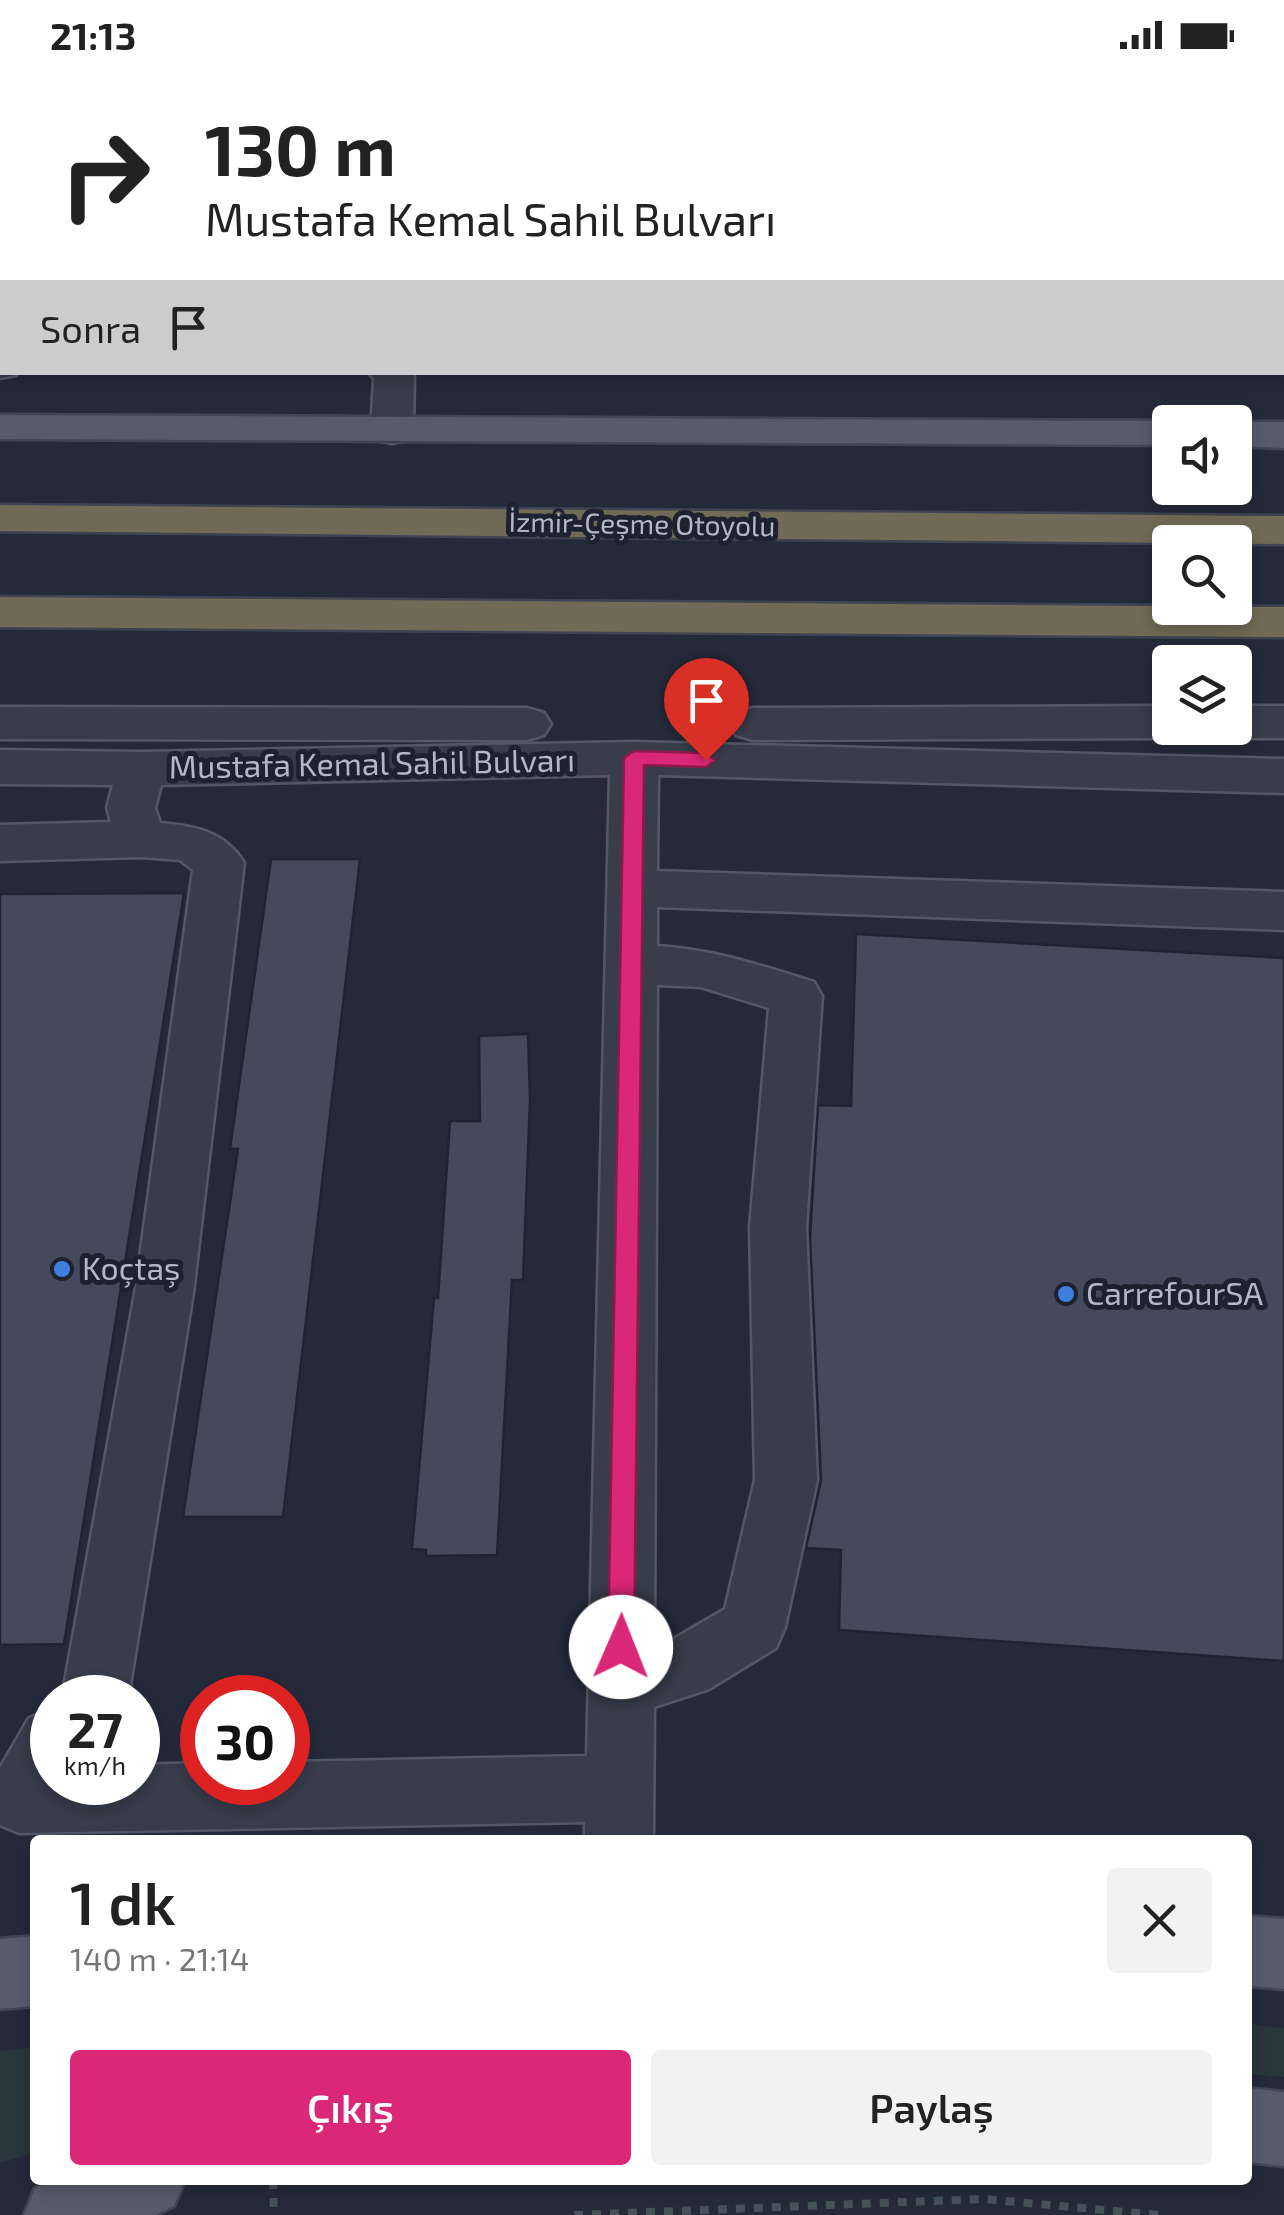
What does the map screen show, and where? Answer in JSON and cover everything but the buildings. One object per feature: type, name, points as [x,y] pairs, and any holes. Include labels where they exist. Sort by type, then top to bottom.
[{"type":"highway","name":"İzmir-Çeşme Otoyolu","points":[[0,518],[1284,530]]},
{"type":"highway","points":[[0,612],[1284,622]]},
{"type":"main road","points":[[0,426],[1152,433]]},
{"type":"main road","points":[[1252,434],[1284,435]]},
{"type":"main road","points":[[1252,1951],[1284,1954]]},
{"type":"main road","points":[[0,1974],[30,1971]]},
{"type":"main road","points":[[1252,2125],[1284,2129]]},
{"type":"main road","points":[[62,2215],[136,2185]]},
{"type":"street","points":[[392,430],[394,375]]},
{"type":"street","name":"Mustafa Kemal Sahil Bulvarı","points":[[0,723],[1152,722]]},
{"type":"street","points":[[1252,722],[1284,722]]},
{"type":"street","points":[[9,1800],[619,1814],[634,758]]},
{"type":"street","name":"Mustafa Kemal Sahil Bulvarı","points":[[0,767],[142,769],[634,758],[1284,776]]},
{"type":"street","points":[[141,839],[130,808],[142,769]]},
{"type":"street","points":[[0,843],[141,839],[192,843],[219,863],[164,1293],[99,1675]]},
{"type":"street","points":[[632,888],[1284,912]]},
{"type":"street","points":[[620,1685],[686,1666],[753,1627],[786,1480],[778,1227],[796,996],[701,968],[631,964]]},
{"type":"street","points":[[9,1800],[30,1771]]},
{"type":"path","points":[[273,2185],[274,2215]]},
{"type":"path","points":[[574,2215],[984,2199],[1159,2215]]},
{"type":"shaded area","points":[[1252,2024],[1284,2028],[1284,2077],[1252,2074]]},
{"type":"shaded area","points":[[30,2048],[30,2154],[0,2163],[0,2051]]},
{"type":"place","name":"Koçtaş","points":[[62,1269]]},
{"type":"place","name":"CarrefourSA","points":[[1066,1294]]},
{"type":"route","points":[[621,1647],[634,758],[706,760]]}]
